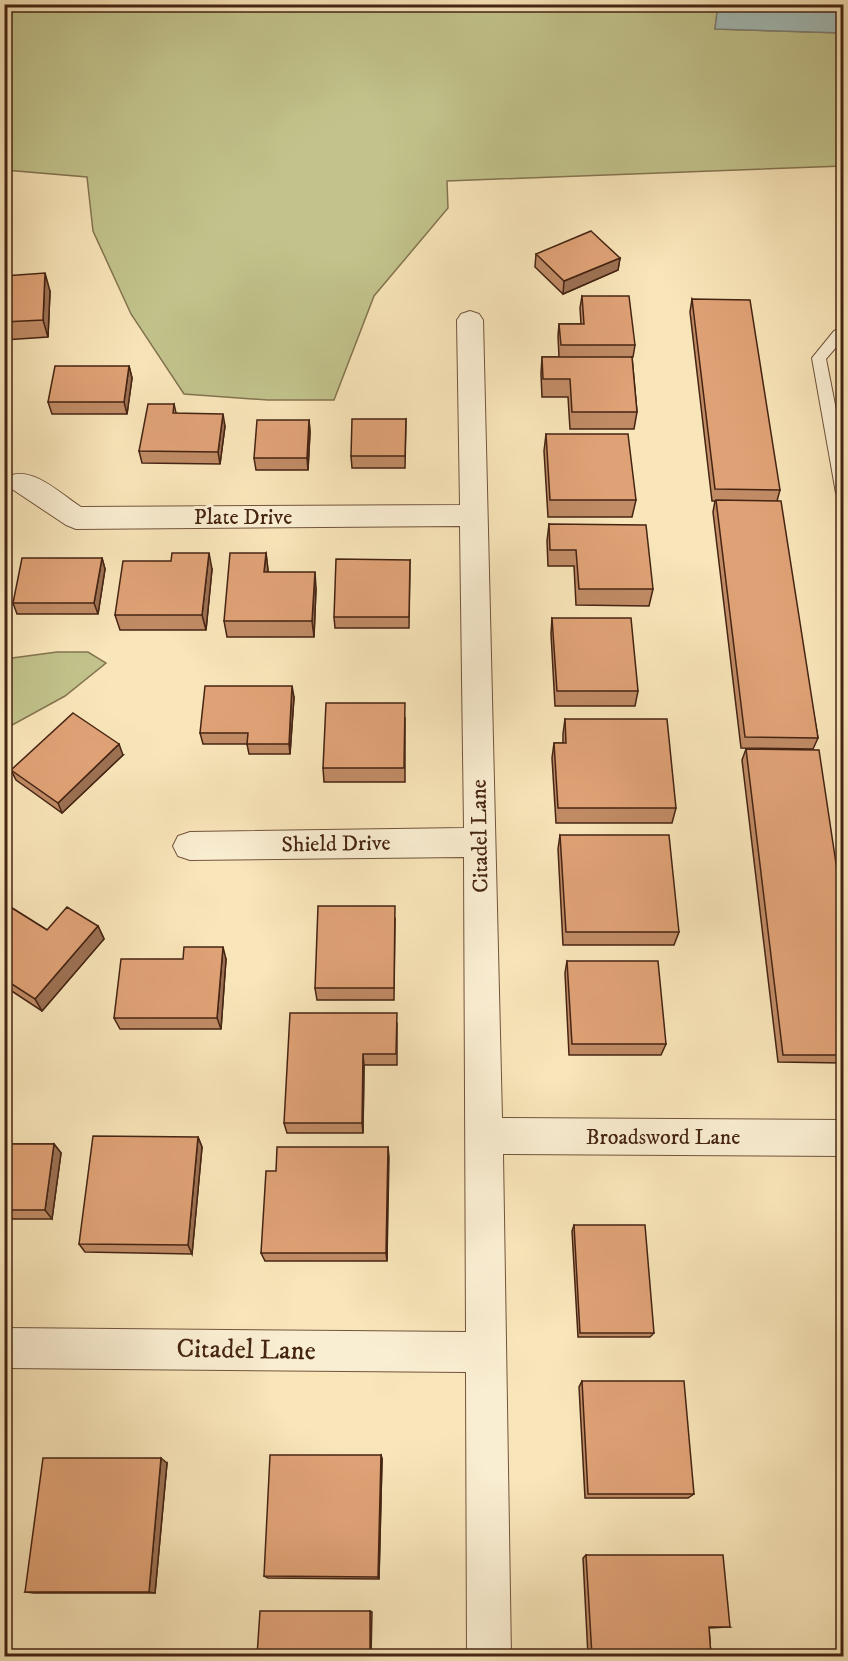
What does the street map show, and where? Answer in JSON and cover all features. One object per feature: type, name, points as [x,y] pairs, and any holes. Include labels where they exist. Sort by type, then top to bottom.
[{"type":"street","name":"Citadel Lane","points":[[470,320],[481,842],[482,1136],[488,1352],[489,1656]]},
{"type":"street","name":"Plate Drive","points":[[22,482],[76,518],[474,515]]},
{"type":"street","name":"Shield Drive","points":[[190,846],[481,842]]},
{"type":"street","name":"Broadsword Lane","points":[[482,1136],[843,1138]]},
{"type":"street","name":"Citadel Lane","points":[[4,1347],[488,1352]]},
{"type":"lane","points":[[839,334],[819,358],[843,493]]},
{"type":"green space","points":[[4,5],[718,5],[715,29],[843,33],[843,166],[447,181],[448,208],[374,296],[334,400],[268,400],[184,394],[131,314],[93,231],[87,177],[5,170]]},
{"type":"green space","points":[[57,652],[88,652],[106,663],[65,696],[5,729],[5,659]]},
{"type":"water","points":[[718,5],[843,5],[843,33],[715,29]]},
{"type":"building","points":[[591,231],[620,258],[564,281],[536,254]]},
{"type":"building","points":[[45,273],[43,320],[4,322],[4,276]]},
{"type":"building","points":[[582,296],[629,296],[635,345],[561,345],[559,324],[584,324]]},
{"type":"building","points":[[692,299],[750,300],[780,490],[715,489]]},
{"type":"building","points":[[542,357],[632,357],[637,412],[572,412],[570,379],[543,379]]},
{"type":"building","points":[[55,366],[129,366],[124,402],[48,402]]},
{"type":"building","points":[[148,404],[174,404],[173,413],[223,414],[218,452],[139,451]]},
{"type":"building","points":[[352,419],[406,419],[405,456],[351,456]]},
{"type":"building","points":[[257,420],[309,420],[307,458],[254,458]]},
{"type":"building","points":[[546,434],[628,434],[636,500],[550,500]]},
{"type":"building","points":[[716,500],[781,501],[818,738],[745,737]]},
{"type":"building","points":[[549,524],[646,525],[653,589],[579,589],[576,550],[550,550]]},
{"type":"building","points":[[172,553],[209,553],[202,615],[115,615],[123,561],[171,561]]},
{"type":"building","points":[[230,553],[266,553],[264,572],[315,572],[312,621],[224,621]]},
{"type":"building","points":[[22,558],[102,558],[94,603],[13,603]]},
{"type":"building","points":[[336,559],[410,560],[409,617],[334,617]]},
{"type":"building","points":[[552,618],[631,618],[638,691],[557,691]]},
{"type":"building","points":[[205,686],[292,686],[289,744],[247,744],[248,733],[200,733]]},
{"type":"building","points":[[326,703],[405,703],[404,768],[323,768]]},
{"type":"building","points":[[73,713],[119,744],[58,803],[11,770]]},
{"type":"building","points":[[565,719],[667,719],[676,808],[558,808],[554,743],[566,743]]},
{"type":"building","points":[[746,749],[819,750],[843,910],[843,1055],[783,1055]]},
{"type":"building","points":[[560,835],[669,835],[679,932],[566,932]]},
{"type":"building","points":[[4,903],[47,930],[67,907],[98,926],[35,999],[4,979]]},
{"type":"building","points":[[318,906],[395,906],[394,988],[315,988]]},
{"type":"building","points":[[184,947],[223,947],[217,1018],[114,1018],[121,959],[183,959]]},
{"type":"building","points":[[567,961],[658,961],[666,1044],[572,1044]]},
{"type":"building","points":[[290,1013],[397,1013],[396,1054],[363,1054],[362,1123],[284,1123]]},
{"type":"building","points":[[93,1136],[198,1137],[188,1245],[79,1244]]},
{"type":"building","points":[[4,1144],[54,1144],[45,1210],[4,1210]]},
{"type":"building","points":[[277,1147],[388,1147],[386,1253],[261,1253],[266,1171],[276,1171]]},
{"type":"building","points":[[574,1225],[645,1225],[654,1333],[580,1333]]},
{"type":"building","points":[[582,1381],[684,1381],[694,1494],[588,1494]]},
{"type":"building","points":[[270,1455],[381,1455],[378,1577],[264,1576]]},
{"type":"building","points":[[43,1458],[161,1458],[149,1592],[25,1592]]},
{"type":"building","points":[[586,1555],[723,1555],[730,1627],[709,1627],[711,1656],[592,1656]]},
{"type":"building","points":[[260,1611],[370,1611],[370,1656],[257,1656]]}]
